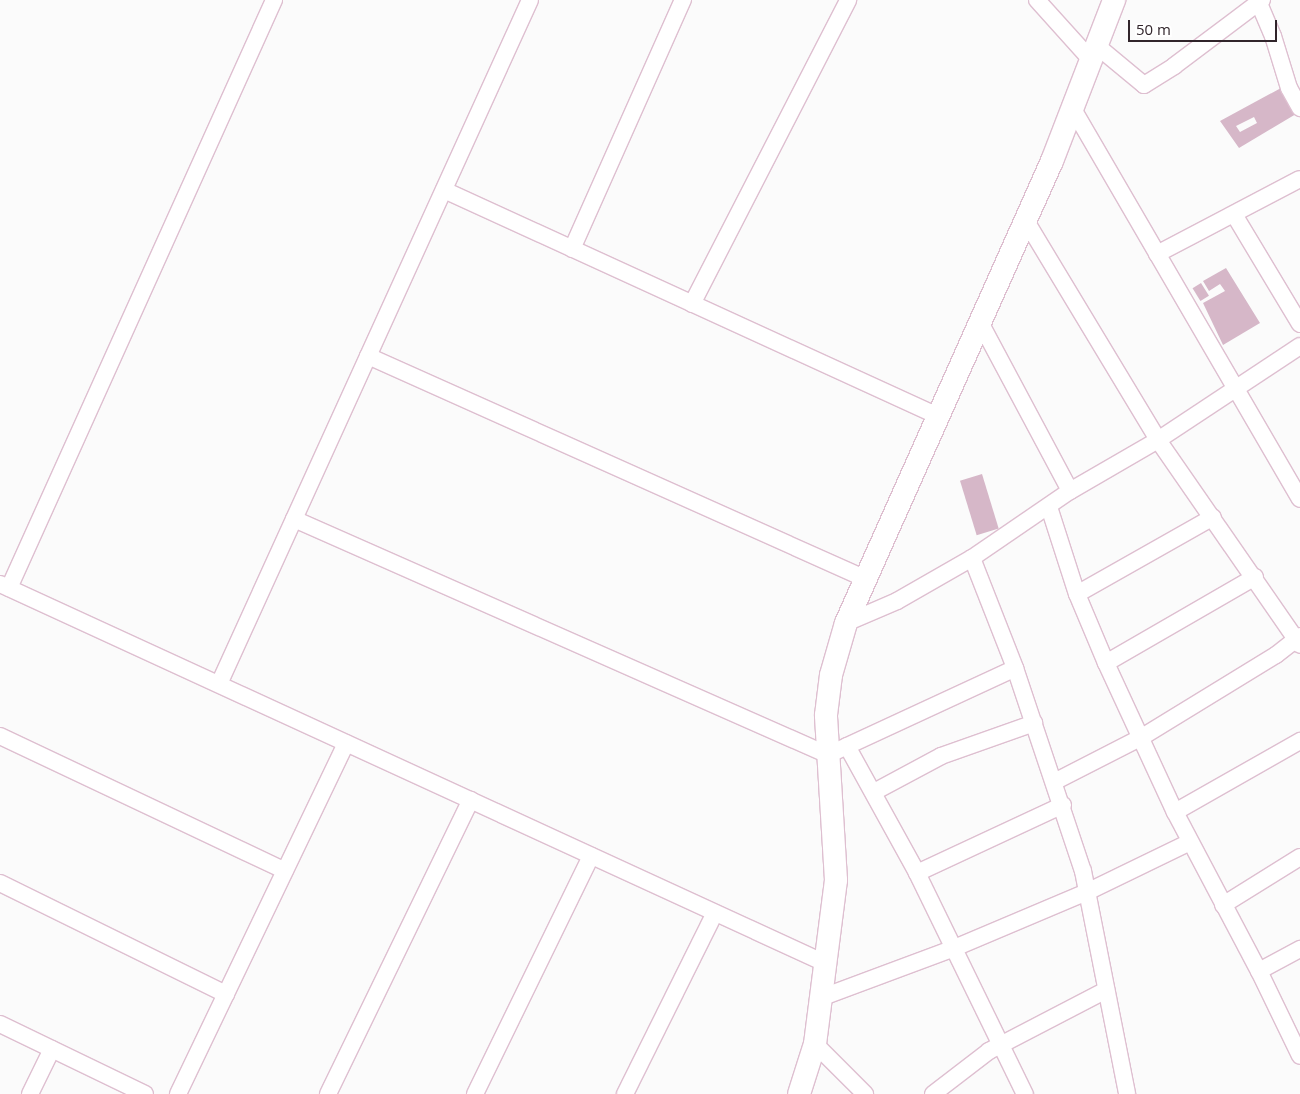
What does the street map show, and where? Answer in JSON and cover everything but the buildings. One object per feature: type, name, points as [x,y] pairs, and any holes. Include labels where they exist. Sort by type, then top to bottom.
[{"type":"main road","points":[[799,1094],[815,1044],[823,997],[836,880],[838,750],[826,715],[831,676],[846,623],[1026,220],[1114,0]]},
{"type":"street","points":[[274,0],[4,586],[827,964]]},
{"type":"street","points":[[219,684],[530,0]]},
{"type":"street","points":[[572,249],[683,0]]},
{"type":"street","points":[[692,304],[848,0]]},
{"type":"street","points":[[1037,0],[1094,53],[1144,85],[1174,66],[1260,1],[1289,88],[1300,108]]},
{"type":"street","points":[[1072,109],[1237,388],[1300,499]]},
{"type":"street","points":[[1157,254],[1235,216],[1300,179]]},
{"type":"street","points":[[444,190],[940,416]]},
{"type":"street","points":[[1235,216],[1300,324]]},
{"type":"street","points":[[1026,220],[1158,440],[1299,640],[1142,737],[1054,782]]},
{"type":"street","points":[[981,324],[1070,491]]},
{"type":"street","points":[[846,623],[897,601],[972,558],[1070,491],[1158,440],[1300,346]]},
{"type":"street","points":[[368,356],[866,579]]},
{"type":"street","points":[[1049,507],[1077,594],[1106,663],[1142,737],[1175,812],[1259,971],[1300,1056]]},
{"type":"street","points":[[1077,594],[1213,517]]},
{"type":"street","points":[[294,519],[838,750],[874,792],[917,872],[952,949],[1025,1094]]},
{"type":"street","points":[[972,558],[1015,668],[1063,805],[1087,892],[1127,1094]]},
{"type":"street","points":[[1106,663],[1255,577]]},
{"type":"street","points":[[838,750],[1015,668]]},
{"type":"street","points":[[874,792],[941,756],[1034,723]]},
{"type":"street","points":[[0,736],[285,871]]},
{"type":"street","points":[[1175,812],[1300,740]]},
{"type":"street","points":[[178,1094],[346,743]]},
{"type":"street","points":[[328,1094],[471,800]]},
{"type":"street","points":[[917,872],[1063,805]]},
{"type":"street","points":[[823,997],[952,949],[1087,892],[1190,842]]},
{"type":"street","points":[[475,1094],[591,856]]},
{"type":"street","points":[[1223,905],[1300,857]]},
{"type":"street","points":[[0,883],[226,994]]},
{"type":"street","points":[[625,1094],[715,913]]},
{"type":"street","points":[[1259,971],[1300,949]]},
{"type":"street","points":[[934,1094],[1000,1045],[1106,990]]},
{"type":"street","points":[[0,1024],[145,1094]]},
{"type":"street","points":[[815,1044],[864,1094]]},
{"type":"street","points":[[30,1094],[52,1049]]}]
